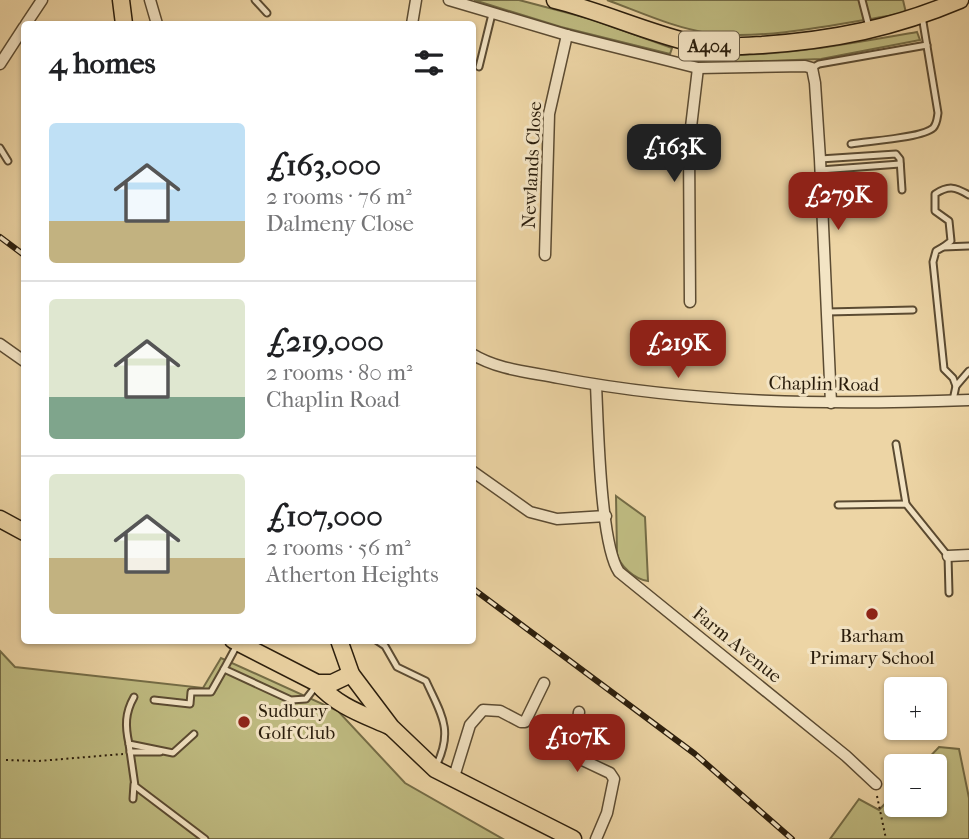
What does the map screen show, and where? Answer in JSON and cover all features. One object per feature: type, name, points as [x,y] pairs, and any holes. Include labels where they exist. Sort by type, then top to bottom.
[{"type":"main road","points":[[121,0],[124,21]]},
{"type":"main road","name":"A404","points":[[555,0],[581,6],[688,43],[718,47],[775,44],[870,30],[922,16],[960,0]]},
{"type":"main road","points":[[0,519],[21,530]]},
{"type":"main road","points":[[239,644],[317,683],[329,697],[341,705],[391,727]]},
{"type":"main road","points":[[340,644],[351,674],[391,727],[435,769],[573,839]]},
{"type":"main road","points":[[317,683],[332,683],[351,674]]},
{"type":"street","points":[[28,21],[42,0]]},
{"type":"street","points":[[150,0],[156,21]]},
{"type":"street","points":[[412,21],[416,0]]},
{"type":"street","points":[[449,0],[567,35],[698,68],[811,68],[815,83],[820,164],[831,403]]},
{"type":"street","points":[[0,64],[21,32]]},
{"type":"street","name":"Newlands Close","points":[[545,255],[549,114],[567,35]]},
{"type":"street","points":[[690,302],[689,144],[698,68]]},
{"type":"street","points":[[0,344],[21,359]]},
{"type":"street","name":"Chaplin Road","points":[[476,356],[499,366],[596,385],[720,399],[831,403],[969,400]]},
{"type":"street","name":"Farm Avenue","points":[[596,385],[606,516],[613,563],[619,572],[846,756],[876,784]]},
{"type":"street","points":[[476,474],[530,512],[557,519],[606,516]]},
{"type":"street","points":[[948,556],[969,555]]},
{"type":"street","points":[[453,780],[470,725],[483,710],[500,711],[525,722],[544,683]]},
{"type":"street","points":[[579,712],[574,756],[610,773],[614,779],[607,813],[596,839]]},
{"type":"lane","points":[[255,0],[267,13]]},
{"type":"lane","points":[[862,0],[870,30]]},
{"type":"lane","points":[[479,66],[492,14]]},
{"type":"lane","points":[[851,144],[918,134],[930,131],[936,126],[938,113],[922,16]]},
{"type":"lane","points":[[683,63],[688,43]]},
{"type":"lane","points":[[811,68],[818,64],[928,45]]},
{"type":"lane","points":[[0,148],[8,161]]},
{"type":"lane","points":[[820,164],[896,155],[899,156],[902,190]]},
{"type":"lane","points":[[820,164],[900,164]]},
{"type":"lane","points":[[956,386],[953,378],[944,369],[933,262],[936,251],[951,241],[949,221],[935,211],[935,194],[946,188],[956,187],[969,195]]},
{"type":"lane","points":[[943,247],[969,246]]},
{"type":"lane","points":[[827,312],[913,310]]},
{"type":"lane","points":[[953,400],[956,386],[969,371]]},
{"type":"lane","points":[[896,443],[906,504],[948,556],[949,593]]},
{"type":"lane","points":[[838,505],[906,504]]},
{"type":"lane","points":[[154,700],[190,704],[191,692],[211,692],[234,644]]},
{"type":"lane","points":[[382,644],[397,667],[426,681],[446,725],[445,748],[435,769]]},
{"type":"lane","points":[[224,669],[291,700],[306,699],[317,683]]},
{"type":"lane","points":[[133,799],[134,781],[126,728],[127,709],[134,697]]},
{"type":"lane","points":[[129,753],[173,753],[194,734]]},
{"type":"lane","points":[[129,744],[173,753]]},
{"type":"lane","points":[[134,781],[142,793],[205,839]]},
{"type":"path","points":[[6,760],[39,761],[129,753]]},
{"type":"path","points":[[876,784],[886,839]]},
{"type":"shaded area","points":[[474,0],[519,0],[591,19],[672,48],[670,54],[561,27]]},
{"type":"shaded area","points":[[607,0],[903,0],[906,13],[781,33],[732,35],[683,27]]},
{"type":"shaded area","points":[[917,32],[920,40],[821,59],[712,63],[695,61],[697,55],[753,55],[835,46]]},
{"type":"shaded area","points":[[616,496],[645,517],[648,581],[633,575],[624,567],[617,554]]},
{"type":"shaded area","points":[[0,651],[15,667],[203,688],[221,658],[338,711],[405,783],[503,839],[0,839]]},
{"type":"shaded area","points":[[939,747],[959,749],[969,798],[969,839],[830,839],[859,799],[879,810],[884,805],[884,817],[947,817],[947,754],[932,754]]},
{"type":"railway","points":[[0,237],[21,253]]},
{"type":"railway","points":[[476,591],[695,754],[792,839]]},
{"type":"place","name":"Barham Primary School","points":[[872,614]]},
{"type":"place","name":"Sudbury Golf Club","points":[[244,722]]}]
